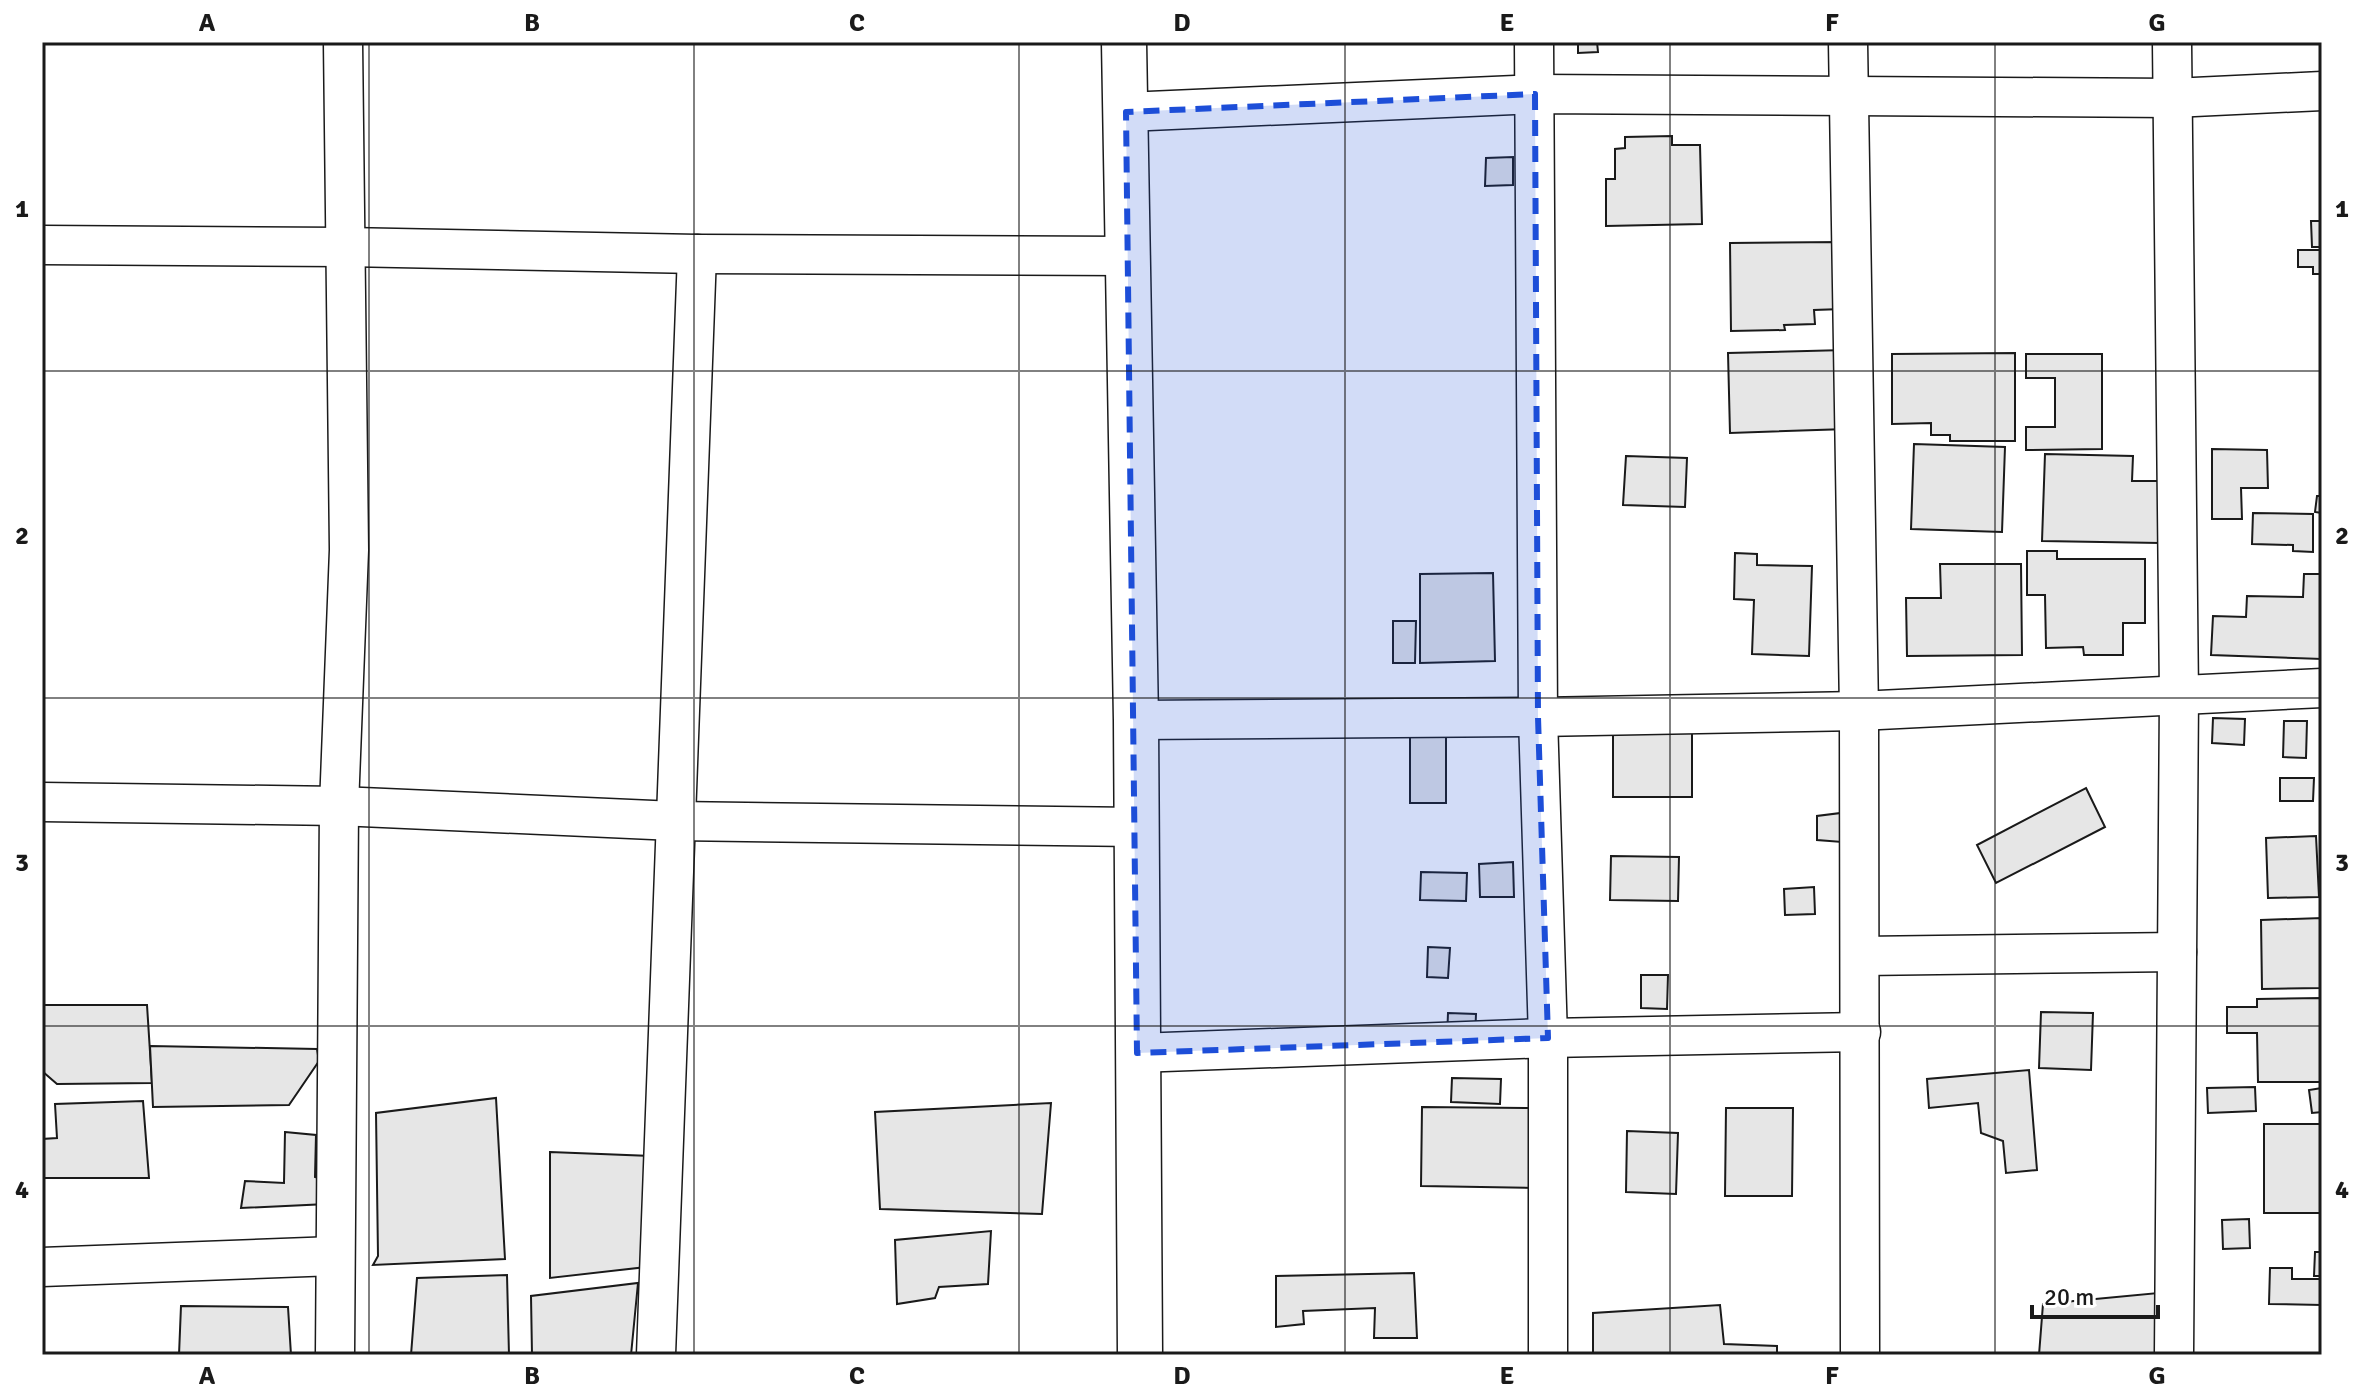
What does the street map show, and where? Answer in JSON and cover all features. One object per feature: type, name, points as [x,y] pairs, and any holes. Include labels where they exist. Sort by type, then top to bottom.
[{"type":"street","points":[[335,1355],[339,806],[349,550],[343,42]]},
{"type":"street","points":[[1124,42],[1136,720],[1140,1355]]},
{"type":"street","points":[[1534,42],[1538,717],[1548,1038],[1548,1355]]},
{"type":"street","points":[[1848,42],[1862,956],[1860,1355]]},
{"type":"street","points":[[2172,42],[2179,696],[2174,1355]]},
{"type":"street","points":[[1126,112],[1535,94],[2173,98],[2322,91]]},
{"type":"street","points":[[42,245],[1128,256]]},
{"type":"street","points":[[656,1355],[697,254]]},
{"type":"street","points":[[1136,720],[1859,711],[2322,688]]},
{"type":"street","points":[[42,802],[339,806],[675,821],[1137,827]]},
{"type":"street","points":[[1862,956],[2177,952]]},
{"type":"street","points":[[1137,1053],[1548,1038],[1861,1032]]},
{"type":"street","points":[[42,1267],[335,1256]]},
{"type":"highlighted area","points":[[1535,94],[1538,717],[1548,1038],[1137,1053],[1126,112]]},
{"type":"building","points":[[1578,42],[1597,42],[1598,52],[1578,53]]},
{"type":"building","points":[[1672,136],[1672,145],[1700,145],[1702,224],[1606,226],[1606,179],[1615,179],[1615,149],[1625,148],[1625,137]]},
{"type":"building","points":[[1513,157],[1513,185],[1485,186],[1486,158]]},
{"type":"building","points":[[2311,221],[2322,221],[2322,247],[2312,247]]},
{"type":"building","points":[[1842,242],[1842,309],[1814,310],[1815,324],[1784,325],[1785,330],[1731,331],[1730,243]]},
{"type":"building","points":[[2298,250],[2322,250],[2322,274],[2313,274],[2313,267],[2298,267]]},
{"type":"building","points":[[1845,350],[1847,429],[1730,433],[1728,353]]},
{"type":"building","points":[[2015,353],[2015,441],[1950,441],[1950,435],[1931,435],[1931,423],[1892,424],[1892,354]]},
{"type":"building","points":[[2026,354],[2102,354],[2102,449],[2026,450],[2026,427],[2055,427],[2055,378],[2026,378]]},
{"type":"building","points":[[1914,444],[2005,447],[2002,532],[1911,529]]},
{"type":"building","points":[[2212,449],[2267,450],[2268,488],[2241,488],[2242,519],[2212,519]]},
{"type":"building","points":[[2045,454],[2133,456],[2132,481],[2161,481],[2160,543],[2042,541]]},
{"type":"building","points":[[1626,456],[1687,458],[1685,507],[1623,505]]},
{"type":"building","points":[[2317,496],[2322,496],[2322,513],[2315,512]]},
{"type":"building","points":[[2253,513],[2313,514],[2313,552],[2293,551],[2293,545],[2252,544]]},
{"type":"building","points":[[2027,551],[2057,551],[2057,559],[2145,559],[2145,623],[2123,623],[2123,655],[2084,655],[2083,647],[2046,648],[2045,595],[2027,595]]},
{"type":"building","points":[[1735,553],[1757,554],[1757,565],[1812,566],[1809,656],[1752,654],[1754,600],[1734,599]]},
{"type":"building","points":[[1940,564],[2021,564],[2022,655],[1907,656],[1906,598],[1941,598]]},
{"type":"building","points":[[1493,573],[1495,661],[1420,663],[1420,574]]},
{"type":"building","points":[[2304,574],[2322,574],[2322,659],[2211,655],[2213,616],[2246,617],[2247,596],[2303,597]]},
{"type":"building","points":[[1393,621],[1416,621],[1415,663],[1393,663]]},
{"type":"building","points":[[2213,718],[2245,719],[2244,745],[2212,743]]},
{"type":"building","points":[[1410,720],[1446,720],[1446,803],[1410,803]]},
{"type":"building","points":[[2284,721],[2307,721],[2306,758],[2283,757]]},
{"type":"building","points":[[1613,722],[1692,722],[1692,797],[1613,797]]},
{"type":"building","points":[[2280,778],[2314,778],[2313,801],[2280,801]]},
{"type":"building","points":[[2086,788],[2105,827],[1996,883],[1977,845]]},
{"type":"building","points":[[1841,813],[1842,842],[1817,840],[1817,816]]},
{"type":"building","points":[[2316,836],[2319,897],[2268,898],[2266,838]]},
{"type":"building","points":[[1611,856],[1679,857],[1678,901],[1610,900]]},
{"type":"building","points":[[1513,862],[1514,897],[1480,897],[1479,864]]},
{"type":"building","points":[[1421,872],[1467,873],[1466,901],[1420,900]]},
{"type":"building","points":[[1814,887],[1815,914],[1785,915],[1784,889]]},
{"type":"building","points":[[2322,918],[2322,988],[2262,989],[2261,920]]},
{"type":"building","points":[[1428,947],[1450,948],[1448,978],[1427,977]]},
{"type":"building","points":[[1641,975],[1668,975],[1667,1009],[1641,1008]]},
{"type":"building","points":[[2322,998],[2322,1082],[2258,1082],[2257,1033],[2227,1033],[2227,1007],[2257,1007],[2257,999]]},
{"type":"building","points":[[42,1005],[147,1005],[152,1083],[57,1084],[42,1071]]},
{"type":"building","points":[[2041,1012],[2093,1013],[2091,1070],[2039,1068]]},
{"type":"building","points":[[1448,1013],[1476,1014],[1475,1040],[1447,1039]]},
{"type":"building","points":[[150,1046],[317,1049],[319,1061],[289,1105],[153,1107]]},
{"type":"building","points":[[2029,1070],[2037,1170],[2006,1173],[2003,1141],[1981,1133],[1978,1103],[1929,1108],[1927,1079]]},
{"type":"building","points":[[1452,1078],[1501,1079],[1500,1104],[1451,1102]]},
{"type":"building","points":[[2255,1087],[2256,1111],[2208,1113],[2207,1088]]},
{"type":"building","points":[[2322,1088],[2322,1112],[2312,1113],[2309,1090]]},
{"type":"building","points":[[496,1098],[505,1259],[373,1265],[378,1256],[376,1113]]},
{"type":"building","points":[[143,1101],[149,1178],[42,1178],[42,1139],[57,1138],[55,1104]]},
{"type":"building","points":[[1051,1103],[1042,1214],[880,1209],[875,1112]]},
{"type":"building","points":[[1422,1107],[1537,1108],[1535,1188],[1421,1186]]},
{"type":"building","points":[[1726,1108],[1793,1108],[1792,1196],[1725,1196]]},
{"type":"building","points":[[2264,1124],[2322,1124],[2322,1213],[2264,1213]]},
{"type":"building","points":[[1627,1131],[1678,1133],[1676,1194],[1626,1192]]},
{"type":"building","points":[[285,1132],[316,1135],[315,1177],[326,1180],[327,1204],[241,1208],[245,1181],[284,1183]]},
{"type":"building","points":[[550,1152],[651,1156],[646,1267],[550,1278]]},
{"type":"building","points":[[2249,1219],[2250,1248],[2223,1249],[2222,1220]]},
{"type":"building","points":[[991,1231],[988,1284],[939,1287],[935,1298],[897,1304],[895,1240]]},
{"type":"building","points":[[2315,1252],[2322,1252],[2322,1276],[2314,1276]]},
{"type":"building","points":[[2270,1268],[2292,1268],[2292,1279],[2322,1279],[2322,1305],[2269,1304]]},
{"type":"building","points":[[1414,1273],[1417,1338],[1374,1338],[1375,1308],[1303,1311],[1304,1324],[1276,1327],[1276,1276]]},
{"type":"building","points":[[507,1275],[509,1355],[411,1355],[417,1278]]},
{"type":"building","points":[[638,1283],[631,1355],[532,1355],[531,1296]]},
{"type":"building","points":[[2158,1293],[2158,1355],[2039,1355],[2043,1304]]},
{"type":"building","points":[[1720,1305],[1724,1344],[1777,1346],[1777,1355],[1593,1355],[1593,1313]]},
{"type":"building","points":[[181,1306],[288,1307],[291,1355],[179,1355]]}]
